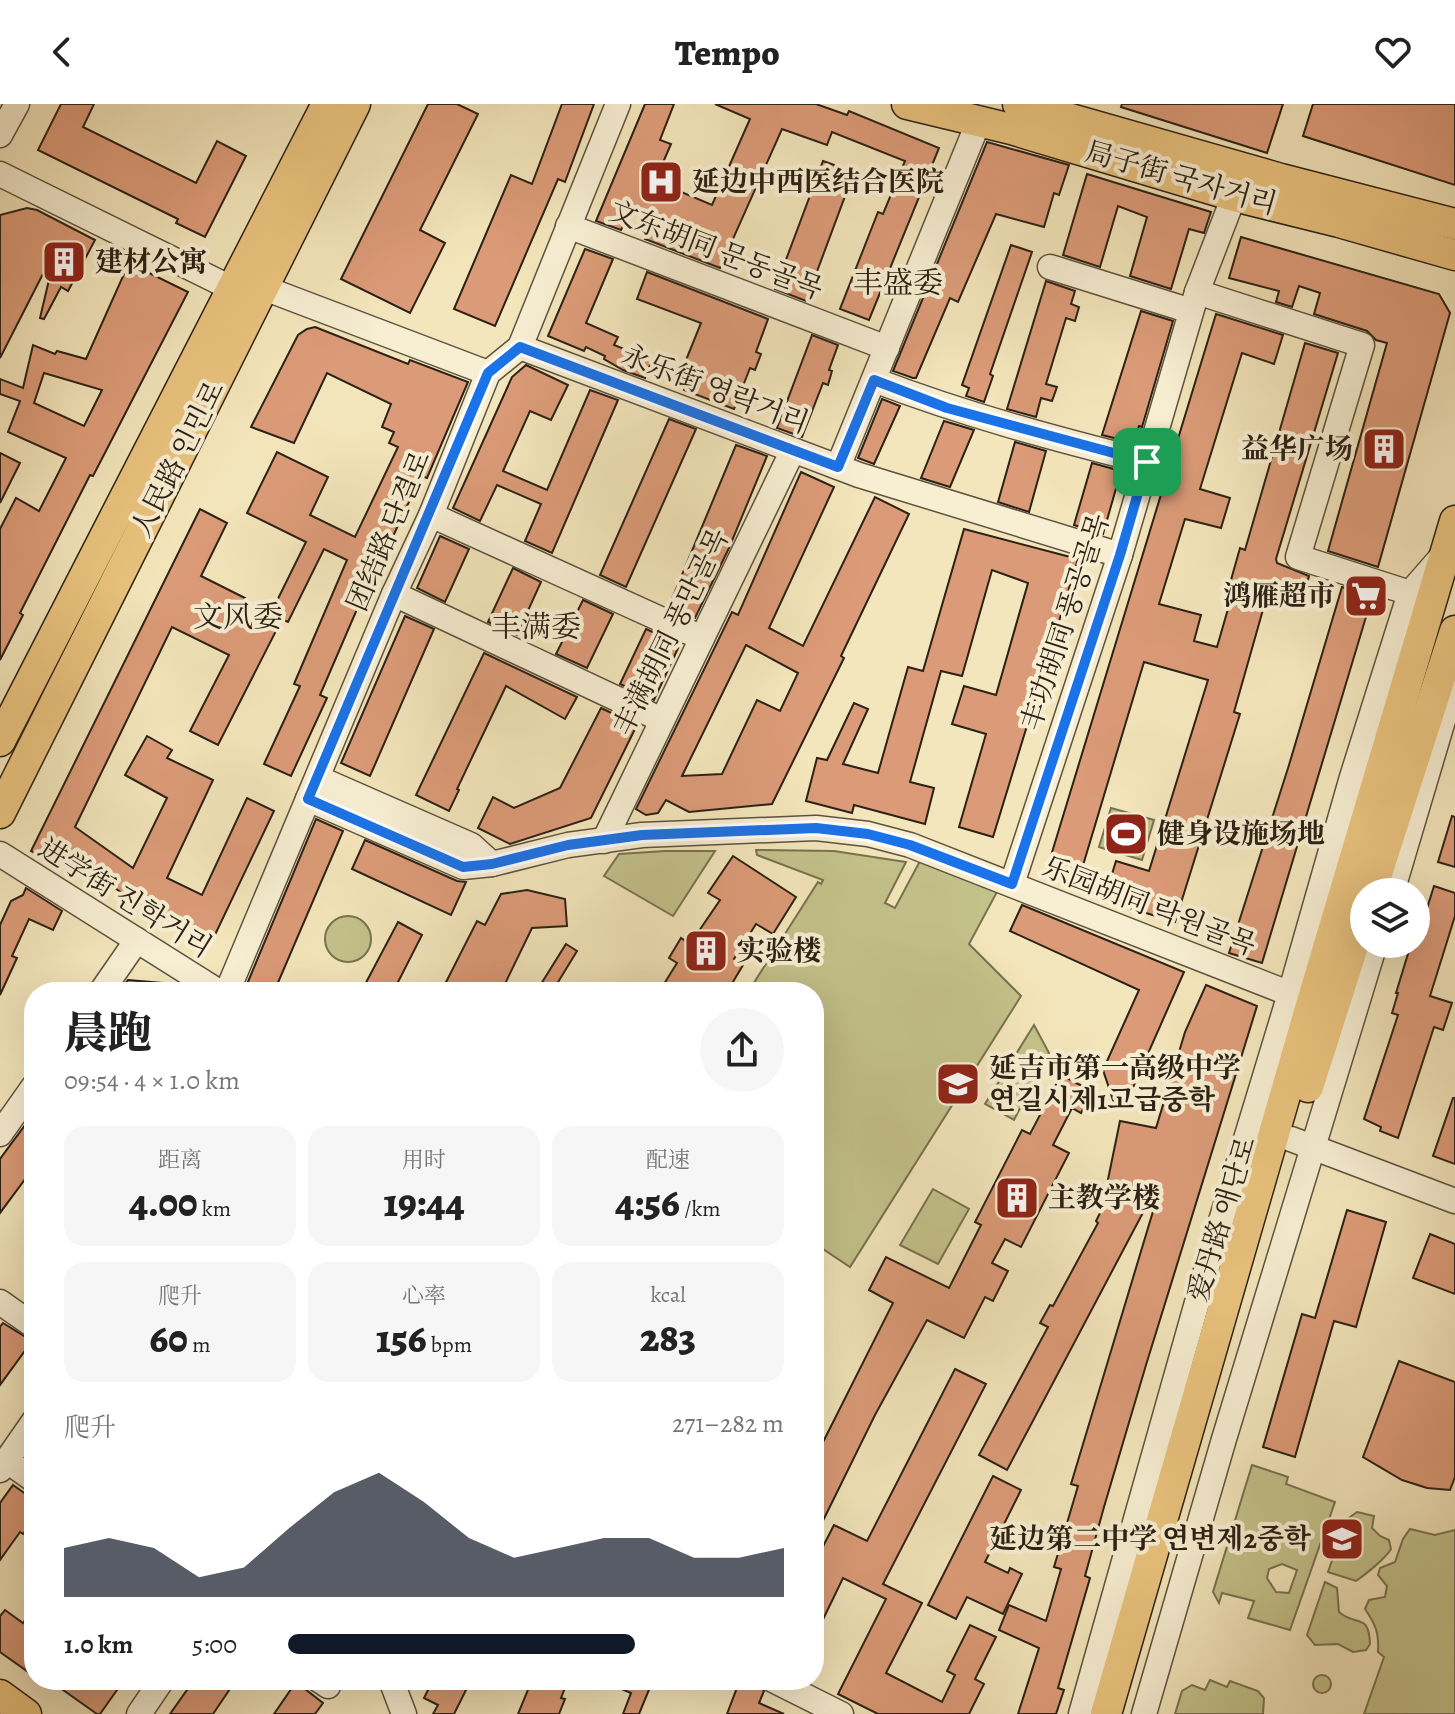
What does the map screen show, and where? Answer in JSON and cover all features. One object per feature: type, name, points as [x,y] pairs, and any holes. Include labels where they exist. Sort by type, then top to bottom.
[{"type":"main road","name":"人民路 인민로","points":[[0,741],[327,104]]},
{"type":"main road","name":"人民路 인민로","points":[[0,813],[355,104]]},
{"type":"main road","name":"局子街 국자거리","points":[[907,104],[1011,129],[1234,196],[1441,251],[1455,265]]},
{"type":"main road","name":"局子街 국자거리","points":[[1018,104],[1281,179],[1454,224]]},
{"type":"main road","name":"爱丹路 애단로","points":[[1106,1714],[1301,998],[1431,610],[1455,521]]},
{"type":"main road","points":[[1376,878],[1455,631]]},
{"type":"main road","name":"爱丹路 애단로","points":[[1120,1714],[1302,1143],[1352,958]]},
{"type":"street","points":[[0,135],[17,104]]},
{"type":"street","name":"团结路 단결로","points":[[231,982],[394,594],[431,515],[488,373],[520,347],[618,104]]},
{"type":"street","points":[[838,467],[978,123]]},
{"type":"street","points":[[0,174],[233,289]]},
{"type":"street","name":"丰功胡同 풍공골목","points":[[1012,884],[1120,555],[1194,301],[1234,196]]},
{"type":"street","name":"文东胡同 문동골목","points":[[568,226],[887,348]]},
{"type":"street","points":[[1050,267],[1362,345],[1298,557],[1410,593]]},
{"type":"street","points":[[264,288],[488,373]]},
{"type":"street","name":"永乐街 영락거리","points":[[520,347],[838,467],[1120,555]]},
{"type":"street","points":[[874,380],[999,424],[1147,462]]},
{"type":"street","name":"丰满胡同 풍만골목","points":[[604,841],[793,450]]},
{"type":"street","points":[[431,515],[702,638]]},
{"type":"street","name":"爱丹路 애단로","points":[[1081,1714],[1207,1267],[1301,998],[1352,777],[1410,593],[1445,552]]},
{"type":"street","points":[[394,594],[662,720]]},
{"type":"street","points":[[1396,878],[1455,680]]},
{"type":"street","name":"乐园胡同 락원골목","points":[[313,789],[471,845],[492,864],[568,845],[642,835],[816,828],[868,834],[910,845],[1301,998]]},
{"type":"street","name":"进学街 진학거리","points":[[0,854],[203,982]]},
{"type":"street","points":[[108,982],[137,940]]},
{"type":"street","name":"爱丹路 애단로","points":[[1144,1714],[1302,1143],[1370,958]]},
{"type":"street","points":[[0,1134],[24,1100]]},
{"type":"street","points":[[1302,1143],[1455,1201]]},
{"type":"street","points":[[0,1302],[24,1319]]},
{"type":"street","points":[[24,1435],[3,1465],[24,1475]]},
{"type":"street","points":[[139,1714],[155,1690]]},
{"type":"street","points":[[395,1690],[404,1714]]},
{"type":"street","points":[[793,1690],[841,1714]]},
{"type":"shaded area","name":"健身设施场地","points":[[1111,808],[1154,820],[1142,860],[1099,847]]},
{"type":"shaded area","points":[[756,850],[834,851],[906,862],[885,903],[895,908],[920,861],[998,890],[969,944],[1021,996],[850,1267],[824,1250],[824,982],[754,982],[818,882],[821,884],[823,880],[757,855]]},
{"type":"shaded area","points":[[715,851],[673,916],[604,876],[619,854]]},
{"type":"shaded area","points":[[348,916],[357,917],[364,923],[370,930],[370,948],[364,955],[357,961],[348,962],[339,961],[332,955],[326,948],[325,939],[326,930],[332,923],[339,917]]},
{"type":"shaded area","points":[[1034,1025],[1049,1053],[1014,1120],[985,1104]]},
{"type":"shaded area","points":[[933,1189],[969,1209],[938,1264],[900,1245]]},
{"type":"shaded area","points":[[1252,1465],[1288,1477],[1286,1484],[1335,1502],[1290,1630],[1248,1618],[1254,1601],[1222,1593],[1219,1603],[1213,1592]],"holes":[[[1282,1564],[1297,1570],[1289,1593],[1276,1592],[1267,1578],[1269,1569]]]},
{"type":"shaded area","points":[[1357,1512],[1374,1516],[1372,1528],[1389,1540],[1391,1549],[1356,1581],[1328,1572],[1346,1520]]},
{"type":"shaded area","points":[[1410,1529],[1435,1535],[1455,1530],[1455,1714],[1364,1714],[1384,1657],[1378,1652],[1376,1629],[1365,1609],[1369,1600],[1385,1597],[1387,1586],[1378,1575],[1380,1568],[1395,1562]]},
{"type":"shaded area","points":[[1325,1582],[1337,1588],[1339,1612],[1367,1628],[1370,1644],[1366,1650],[1353,1652],[1338,1644],[1315,1645],[1307,1635]]},
{"type":"shaded area","points":[[1322,1675],[1331,1684],[1322,1693],[1313,1684]]},
{"type":"shaded area","points":[[1210,1680],[1227,1687],[1230,1681],[1258,1691],[1264,1698],[1263,1714],[1175,1714],[1182,1691],[1192,1685],[1205,1690]]},
{"type":"building","points":[[61,104],[94,104],[83,127],[196,183],[217,141],[246,156],[205,237],[176,223],[178,219],[38,150]]},
{"type":"building","points":[[428,104],[457,104],[478,114],[420,230],[445,243],[410,313],[341,279]]},
{"type":"building","points":[[562,104],[594,104],[565,182],[558,179],[495,326],[454,309],[511,175],[532,184]]},
{"type":"building","points":[[645,104],[674,104],[660,140],[671,144],[655,181],[712,205],[750,119],[715,104],[816,104],[847,115],[849,111],[939,148],[869,320],[840,309],[878,212],[883,214],[905,161],[832,132],[827,145],[782,129],[720,268],[645,239],[654,219],[631,209],[621,230],[596,221]]},
{"type":"building","points":[[1122,104],[1283,104],[1267,153],[1121,107]]},
{"type":"building","points":[[1313,104],[1455,104],[1455,185],[1303,136]]},
{"type":"building","points":[[987,142],[1069,165],[1059,195],[1054,193],[1044,227],[996,214],[958,302],[950,298],[916,378],[893,371]]},
{"type":"building","points":[[823,161],[854,172],[806,301],[775,289]]},
{"type":"building","points":[[1087,174],[1211,212],[1204,233],[1189,229],[1171,289],[1130,276],[1147,217],[1118,206],[1100,267],[1063,255]]},
{"type":"building","name":"建材公寓","points":[[27,208],[37,210],[95,240],[68,291],[61,287],[44,319],[40,318],[53,263],[49,262],[0,358],[0,215]]},
{"type":"building","name":"益华广场","points":[[1241,237],[1439,294],[1450,313],[1378,567],[1328,551],[1387,343],[1376,340],[1367,331],[1314,314],[1320,293],[1299,286],[1292,307],[1276,302],[1279,291],[1229,278]]},
{"type":"building","points":[[1011,245],[1032,252],[990,374],[993,376],[984,402],[966,396],[969,388],[962,385]]},
{"type":"building","points":[[585,249],[613,259],[586,323],[618,337],[614,345],[652,360],[645,378],[623,370],[586,347],[584,351],[548,336]]},
{"type":"building","points":[[132,256],[148,264],[145,271],[188,292],[93,476],[90,475],[20,613],[23,615],[0,660],[0,529],[16,498],[39,511],[66,458],[8,432],[20,401],[0,394],[0,379],[23,388],[33,345],[55,354],[57,351],[86,359]],"holes":[[[44,373],[102,390],[84,426],[34,403]]]},
{"type":"building","points":[[647,272],[768,319],[756,352],[761,354],[755,370],[750,368],[734,409],[684,390],[693,369],[684,365],[701,323],[637,299]]},
{"type":"building","points":[[1046,281],[1075,291],[1071,304],[1079,307],[1075,321],[1066,318],[1046,384],[1057,387],[1052,401],[1041,398],[1036,417],[1007,409]]},
{"type":"building","points":[[1141,311],[1173,321],[1142,427],[1139,426],[1134,443],[1102,435]]},
{"type":"building","points":[[1216,314],[1283,335],[1274,364],[1242,353],[1200,489],[1230,498],[1221,528],[1185,519],[1159,604],[1201,615],[1194,641],[1217,647],[1232,595],[1227,594],[1240,548],[1245,550],[1305,343],[1338,353],[1276,559],[1277,563],[1309,576],[1302,602],[1268,592],[1234,712],[1240,714],[1175,922],[1104,900],[1116,861],[1149,871],[1208,680],[1144,662],[1078,882],[1046,872]]},
{"type":"building","points":[[315,327],[408,364],[410,360],[468,382],[427,478],[421,476],[376,573],[373,572],[320,695],[327,698],[291,776],[264,764],[300,686],[294,684],[347,560],[324,549],[288,622],[282,619],[218,745],[190,731],[229,655],[172,627],[75,827],[133,868],[167,798],[125,775],[147,736],[172,750],[167,758],[213,780],[167,878],[202,895],[247,798],[274,811],[213,939],[121,895],[63,851],[57,864],[31,851],[200,509],[227,523],[201,576],[245,598],[239,610],[266,623],[306,542],[247,513],[277,452],[328,477],[310,515],[355,537],[398,447],[389,443],[394,432],[382,427],[391,404],[327,373],[294,443],[251,427],[298,335]]},
{"type":"building","points":[[812,335],[838,345],[829,370],[832,371],[828,385],[823,383],[802,437],[777,428]]},
{"type":"building","points":[[526,365],[568,385],[551,420],[530,411],[503,471],[547,490],[590,390],[618,400],[552,553],[525,541],[541,504],[497,485],[480,521],[453,508],[512,377]]},
{"type":"building","points":[[882,399],[900,406],[874,464],[858,458]]},
{"type":"building","points":[[669,419],[696,429],[626,587],[600,575]]},
{"type":"building","points":[[944,421],[974,430],[950,487],[921,478]]},
{"type":"building","points":[[1015,442],[1046,451],[1029,512],[998,502]]},
{"type":"building","points":[[736,445],[767,456],[729,548],[695,618],[669,606]]},
{"type":"building","points":[[0,453],[20,463],[0,503]]},
{"type":"building","points":[[1092,463],[1121,471],[1103,534],[1074,525]]},
{"type":"building","points":[[801,472],[834,487],[769,628],[803,646],[875,497],[909,514],[841,656],[844,658],[772,804],[689,812],[666,800],[658,813],[646,815],[636,809],[732,612],[738,615]],"holes":[[[746,645],[798,673],[780,711],[757,700],[722,774],[682,776]]]},
{"type":"building","points":[[964,529],[1078,559],[993,837],[959,827],[986,734],[952,724],[964,686],[996,695],[1028,583],[992,570],[962,676],[941,671],[910,782],[934,788],[925,824],[854,805],[852,813],[806,801],[817,758],[827,760],[854,703],[868,709],[843,764],[878,773],[908,667],[923,671]]},
{"type":"building","points":[[440,536],[469,549],[445,602],[417,588]]},
{"type":"building","points":[[513,568],[541,582],[517,635],[488,622]]},
{"type":"building","points":[[1342,587],[1372,597],[1262,963],[1229,953]]},
{"type":"building","points":[[583,600],[613,614],[587,668],[556,654]]},
{"type":"building","points":[[405,616],[434,629],[370,776],[341,763]]},
{"type":"building","points":[[646,629],[680,644],[654,700],[620,684]]},
{"type":"building","points":[[484,653],[577,697],[565,719],[506,686],[449,811],[416,795]]},
{"type":"building","points":[[601,708],[637,725],[591,818],[510,844],[478,828],[493,797],[514,808],[560,788]]},
{"type":"building","points":[[1452,816],[1455,817],[1455,867],[1438,862]]},
{"type":"building","points":[[316,819],[343,831],[278,982],[248,982]]},
{"type":"building","points":[[365,840],[457,881],[466,882],[451,915],[352,869]]},
{"type":"building","points":[[733,856],[796,897],[773,934],[756,924],[734,959],[743,965],[733,982],[665,982],[677,963],[669,958],[681,938],[690,944],[720,900],[708,893]]},
{"type":"building","points":[[1434,886],[1455,893],[1455,916],[1430,996],[1452,1003],[1443,1030],[1434,1027],[1398,1138],[1380,1131],[1381,1127],[1364,1119],[1398,1015],[1392,1013],[1407,958],[1430,958],[1430,899]]},
{"type":"building","points":[[26,888],[62,911],[53,930],[29,919],[12,956],[17,958],[0,995],[0,925],[11,901],[23,895]]},
{"type":"building","points":[[527,890],[565,899],[567,926],[532,928],[506,982],[446,982],[477,921],[485,925],[501,894]]},
{"type":"building","points":[[1022,905],[1184,972],[1124,1108],[1114,1103],[1103,1070],[1139,990],[1010,931]]},
{"type":"building","points":[[398,922],[422,935],[398,982],[366,982]]},
{"type":"building","points":[[566,944],[577,951],[558,982],[542,982]]},
{"type":"building","points":[[1206,985],[1257,1006],[1104,1507],[1085,1576],[1090,1578],[1058,1688],[1064,1690],[1056,1714],[1018,1714],[1039,1648],[999,1630],[1009,1605],[1046,1621],[1061,1569],[1054,1567],[1078,1486],[1071,1484],[1154,1208],[1147,1205],[1007,1470],[979,1455],[1048,1327],[1040,1323],[1050,1305],[1053,1306],[1098,1223],[1096,1221],[1109,1195],[1105,1194],[1120,1121],[1156,1128],[1185,1032]]},
{"type":"building","points":[[1061,1075],[1092,1091],[1081,1113],[1072,1108],[1053,1145],[1069,1153],[1021,1247],[1005,1239],[992,1263],[1008,1271],[993,1301],[985,1297],[964,1338],[927,1320],[875,1415],[824,1519],[824,1440],[893,1303],[869,1290],[886,1257],[949,1288],[981,1225],[975,1222],[1022,1130],[1030,1134]]},
{"type":"building","points":[[1455,1098],[1455,1164],[1433,1156]]},
{"type":"building","points":[[24,1127],[24,1181],[0,1213],[0,1159]]},
{"type":"building","points":[[1347,1210],[1386,1222],[1356,1327],[1334,1321],[1295,1457],[1263,1447],[1302,1314],[1315,1318]]},
{"type":"building","points":[[1430,1234],[1455,1244],[1455,1294],[1413,1278]]},
{"type":"building","points":[[3,1323],[24,1336],[24,1352],[0,1385],[0,1327]]},
{"type":"building","points":[[1399,1361],[1455,1382],[1455,1477],[1450,1490],[1427,1488],[1402,1480],[1363,1457]]},
{"type":"building","points":[[955,1369],[986,1384],[883,1584],[922,1603],[886,1673],[942,1702],[955,1675],[947,1671],[970,1625],[996,1637],[975,1679],[984,1684],[969,1714],[878,1714],[838,1694],[886,1599],[843,1578],[824,1617],[824,1544],[834,1525],[867,1541]]},
{"type":"building","points":[[993,1476],[1021,1490],[985,1562],[1008,1573],[1010,1568],[1022,1574],[1003,1614],[967,1597],[956,1619],[928,1605]]},
{"type":"building","points":[[13,1485],[24,1493],[24,1533],[20,1532],[0,1560],[0,1503]]},
{"type":"building","points":[[5,1610],[23,1623],[24,1669],[0,1652],[0,1616]]},
{"type":"building","points":[[63,1690],[117,1690],[97,1714]]},
{"type":"building","points":[[187,1690],[229,1690],[213,1714],[170,1714]]},
{"type":"building","points":[[290,1690],[306,1690],[323,1703],[315,1714],[274,1714]]},
{"type":"building","points":[[428,1690],[466,1690],[454,1714],[433,1714],[438,1705],[424,1698]]},
{"type":"building","points":[[528,1690],[564,1690],[561,1698],[565,1699],[559,1714],[518,1714]]},
{"type":"building","points":[[624,1690],[649,1690],[639,1714],[623,1714],[631,1693]]},
{"type":"building","points":[[736,1690],[763,1690],[759,1703],[784,1714],[727,1714]]},
{"type":"place","name":"延边中西医结合医院","points":[[661,182]]},
{"type":"place","name":"建材公寓","points":[[64,262]]},
{"type":"place","name":"益华广场","points":[[1384,449]]},
{"type":"place","name":"鸿雁超市","points":[[1366,596]]},
{"type":"place","name":"健身设施场地","points":[[1126,834]]},
{"type":"place","name":"实验楼","points":[[706,951]]},
{"type":"place","name":"延吉市第一高级中学 연길시제1고급중학","points":[[958,1084]]},
{"type":"place","name":"主教学楼","points":[[1017,1198]]},
{"type":"place","name":"延边第二中学 연변제2중학","points":[[1342,1539]]},
{"type":"district","name":"丰盛委","points":[[898,283]]},
{"type":"district","name":"文风委","points":[[238,617]]},
{"type":"district","name":"丰满委","points":[[536,627]]},
{"type":"route","points":[[520,347],[838,467],[874,380],[947,408],[1012,428],[1147,462],[1120,555],[1012,884],[910,845],[868,834],[816,828],[642,835],[568,845],[492,864],[463,867],[308,799],[394,594],[431,515],[488,373],[520,347]]}]
